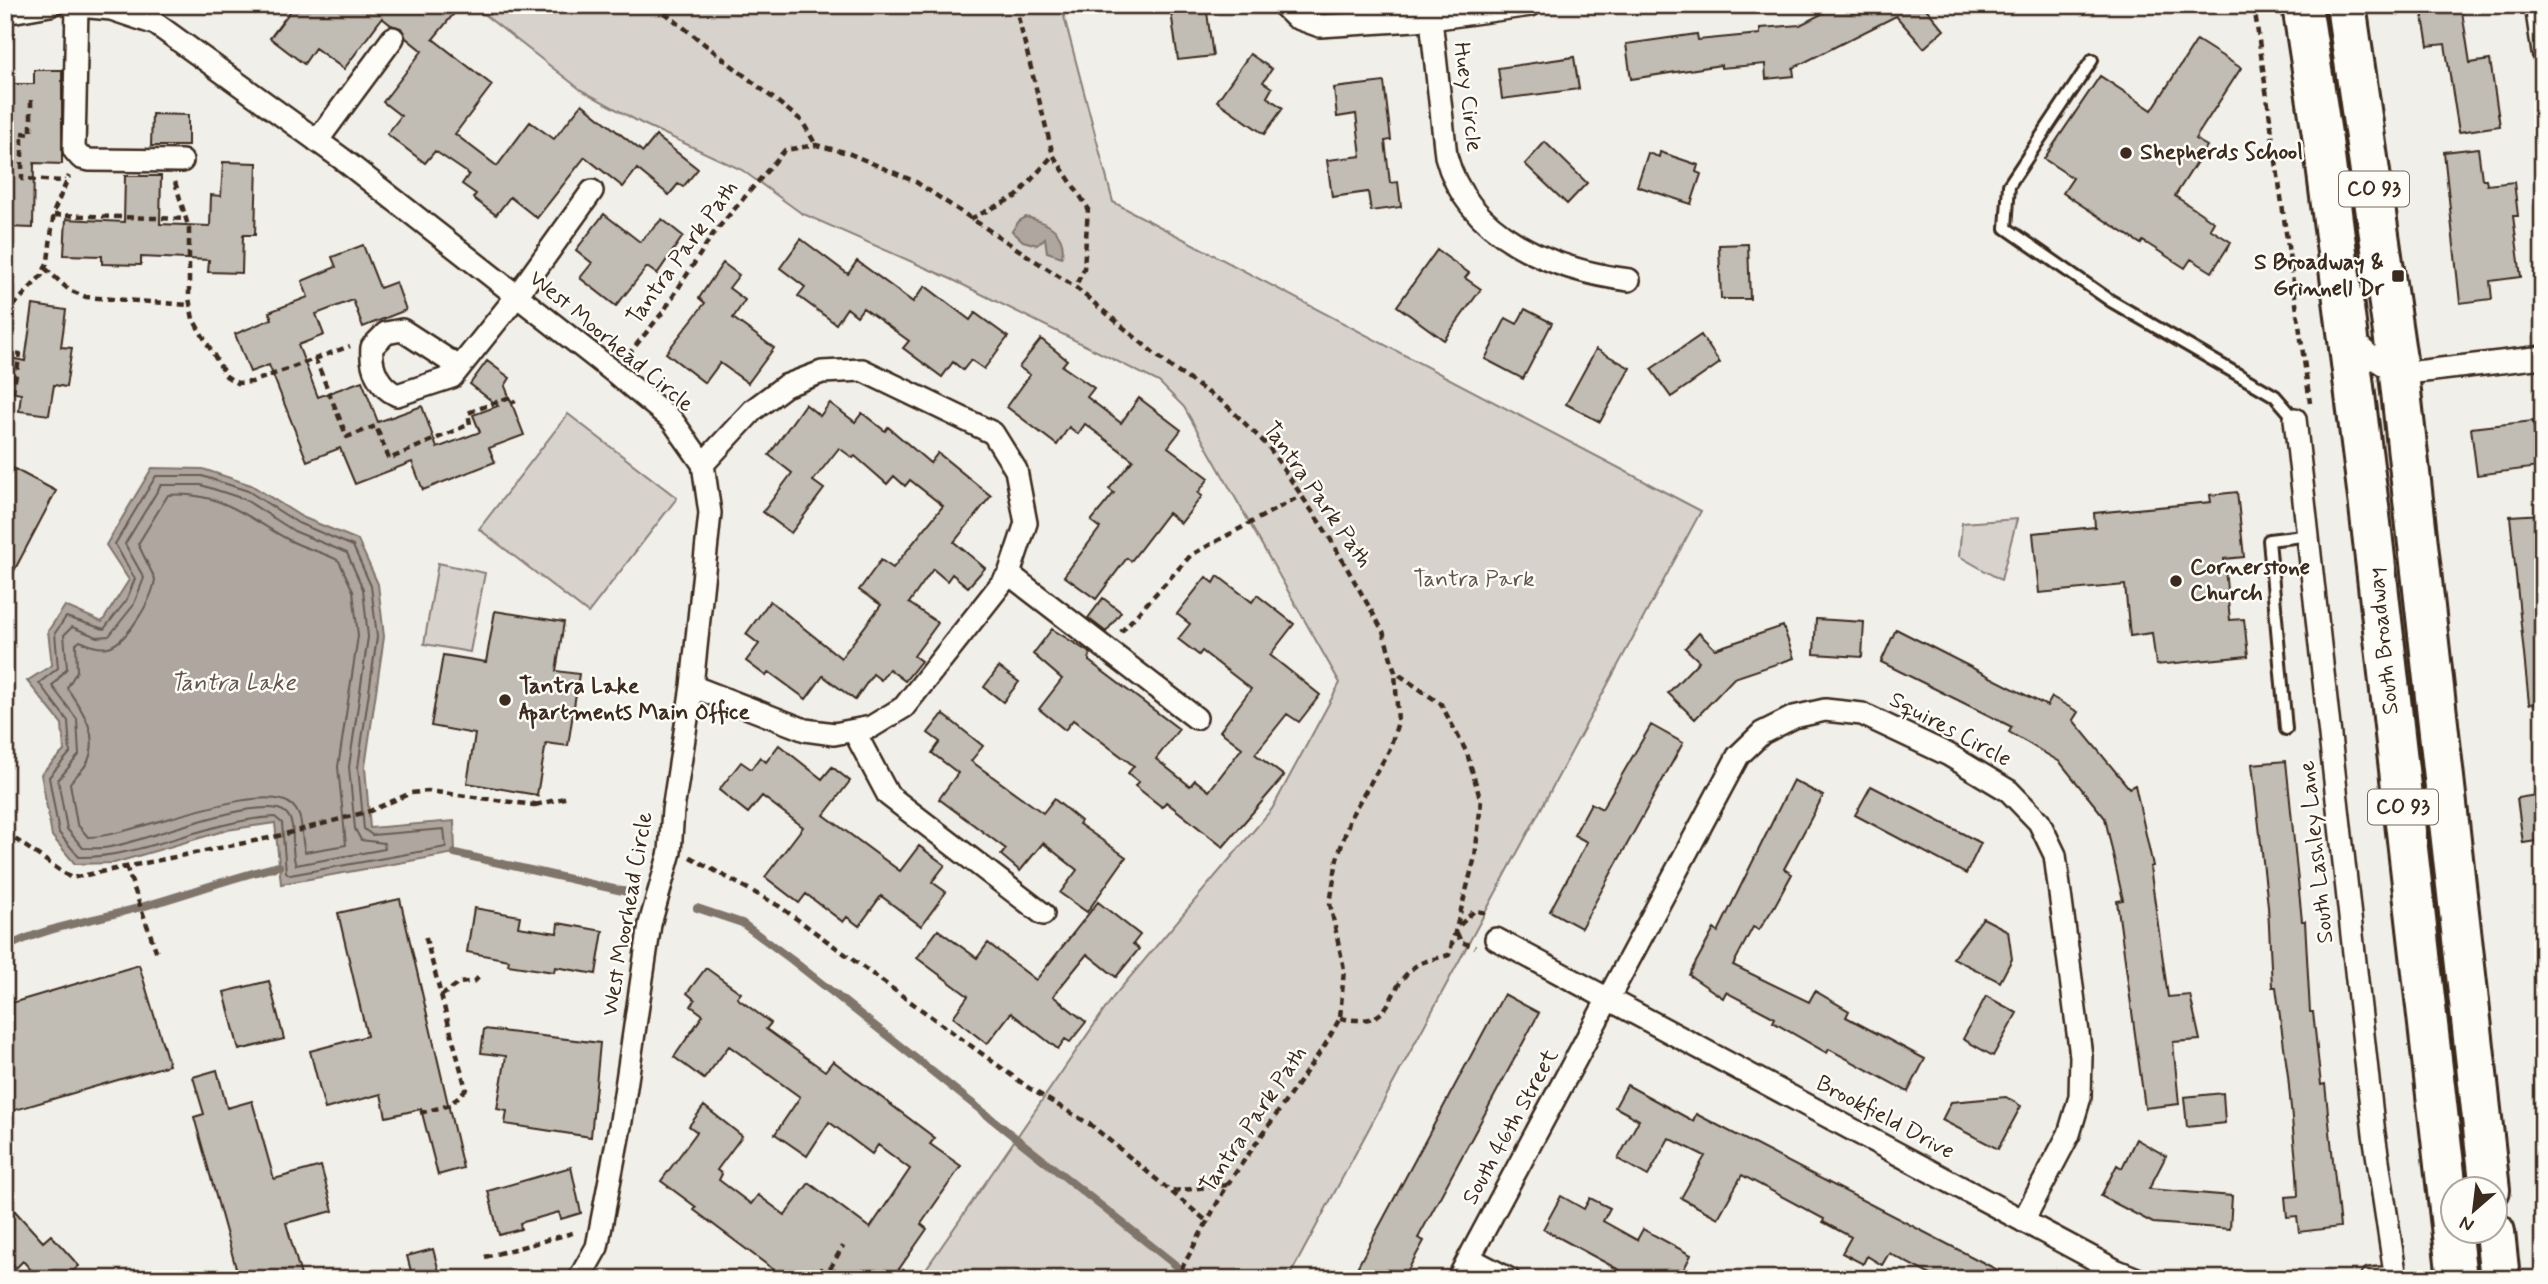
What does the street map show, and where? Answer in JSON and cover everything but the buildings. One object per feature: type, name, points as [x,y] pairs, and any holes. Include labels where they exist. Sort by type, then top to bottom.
[{"type":"highway","name":"South Broadway","points":[[2302,5],[2347,335],[2457,1279]]},
{"type":"highway","name":"South Broadway","points":[[2346,5],[2399,374],[2489,1176]]},
{"type":"highway","points":[[2497,1246],[2500,1279]]},
{"type":"street","points":[[5,13],[50,5]]},
{"type":"street","name":"West Moorhead Circle","points":[[70,5],[111,9],[156,24],[317,141],[614,372],[672,420],[703,464],[710,513],[692,686],[673,810],[670,852],[650,924],[621,1121],[597,1247],[579,1279]]},
{"type":"street","points":[[1283,5],[1295,17],[1320,26],[1431,19],[1531,5]]},
{"type":"street","points":[[2536,5],[2543,52]]},
{"type":"street","points":[[77,6],[74,150],[81,158],[174,161]]},
{"type":"street","name":"Huey Circle","points":[[1431,19],[1446,156],[1451,174],[1468,206],[1492,229],[1565,267],[1629,280]]},
{"type":"street","points":[[317,141],[393,38]]},
{"type":"street","points":[[459,367],[402,330],[386,332],[372,347],[372,362],[381,385],[397,396],[452,377],[516,297],[592,191]]},
{"type":"street","points":[[2347,335],[2370,356],[2399,374],[2543,357]]},
{"type":"street","points":[[692,686],[805,730],[834,734],[871,727],[904,707],[1009,574],[1026,523],[1026,508],[1016,470],[993,433],[862,370],[822,372],[785,386],[753,410],[703,464]]},
{"type":"street","name":"South Lashley Lane","points":[[2303,411],[2311,535],[2372,1120],[2396,1278]]},
{"type":"street","points":[[1009,574],[1196,718]]},
{"type":"street","name":"Squires Circle","points":[[1610,1000],[1738,756],[1762,733],[1794,717],[1825,710],[1862,714],[1949,755],[2009,791],[2039,822],[2055,855],[2081,1056],[2080,1097],[2069,1134],[2023,1221]]},
{"type":"street","points":[[854,731],[888,795],[1043,914]]},
{"type":"street","name":"Brookfield Drive","points":[[1496,939],[2023,1221],[2137,1279]]},
{"type":"street","name":"South 46th Street","points":[[1458,1279],[1610,1000]]},
{"type":"street","points":[[1469,1258],[1509,1279]]},
{"type":"street","points":[[2371,1279],[2396,1278]]},
{"type":"lane","points":[[2092,60],[2009,185],[2006,228],[2111,301],[2303,411]]},
{"type":"lane","points":[[2286,729],[2269,540],[2311,535]]},
{"type":"path","points":[[655,5],[802,121],[816,145]]},
{"type":"path","points":[[1015,5],[1053,155],[1088,208],[1084,269],[1075,287]]},
{"type":"path","points":[[2254,5],[2303,411]]},
{"type":"path","points":[[31,100],[31,134],[22,133],[22,179],[66,181]]},
{"type":"path","name":"Tantra Park Path","points":[[614,372],[663,313],[713,234],[785,150],[816,145],[848,153],[916,182],[1075,287],[1174,369],[1224,403],[1268,446],[1363,592],[1382,631],[1395,672],[1398,722],[1389,751],[1351,816],[1337,859],[1330,904],[1344,969],[1340,1018],[1325,1045],[1227,1185],[1209,1223],[1176,1279]]},
{"type":"path","points":[[970,219],[1017,196],[1053,155]]},
{"type":"path","points":[[5,315],[45,268],[54,215],[66,181],[81,158]]},
{"type":"path","points":[[174,161],[187,219],[190,305],[193,319],[226,376],[237,383],[252,382],[347,346],[372,347]]},
{"type":"path","points":[[54,215],[187,219]]},
{"type":"path","points":[[45,268],[69,289],[86,297],[190,305]]},
{"type":"path","points":[[5,352],[20,354],[12,401]]},
{"type":"path","points":[[315,358],[347,437],[376,426],[389,459],[470,424],[468,413],[510,397],[515,403]]},
{"type":"path","points":[[1107,648],[1191,555],[1300,496]]},
{"type":"path","points":[[1340,1018],[1359,1022],[1377,1018],[1391,1004],[1401,984],[1417,965],[1449,955],[1475,857],[1481,802],[1467,753],[1441,704],[1395,672]]},
{"type":"path","points":[[5,832],[71,878],[274,836],[370,811],[411,793],[428,791],[534,805],[568,797]]},
{"type":"path","points":[[534,805],[537,795]]},
{"type":"path","points":[[670,852],[697,859],[779,906],[872,977],[1029,1088],[1091,1125],[1209,1223]]},
{"type":"path","points":[[126,866],[158,956]]},
{"type":"path","points":[[1456,932],[1467,915],[1474,911],[1490,913]]},
{"type":"path","points":[[420,1113],[450,1105],[466,1089],[425,935]]},
{"type":"path","points":[[441,996],[458,983],[474,981],[481,975]]},
{"type":"path","points":[[1172,1191],[1227,1185]]},
{"type":"path","points":[[485,1257],[580,1230]]},
{"type":"path","points":[[824,1279],[843,1246]]},
{"type":"green space","name":"Tantra Park","points":[[472,5],[1061,5],[1113,202],[1701,511],[1288,1279],[919,1279],[1114,996],[1272,809],[1340,683],[1184,407],[1159,382],[951,279],[801,213],[742,170],[641,123],[581,90]]},
{"type":"green space","points":[[568,414],[677,498],[588,613],[479,529]]},
{"type":"green space","points":[[2017,519],[2001,580],[1959,556],[1962,523]]},
{"type":"green space","points":[[438,563],[485,573],[470,652],[424,644]]},
{"type":"water","points":[[1026,217],[1048,225],[1059,235],[1063,248],[1062,257],[1047,252],[1045,238],[1037,245],[1023,241],[1012,231],[1019,221]]},
{"type":"water","name":"Tantra Lake","points":[[152,468],[203,469],[251,485],[302,517],[358,540],[378,584],[384,637],[365,767],[370,828],[454,821],[455,853],[281,884],[275,823],[227,830],[114,863],[75,864],[52,836],[41,774],[64,751],[62,724],[27,681],[52,665],[48,631],[65,606],[102,622],[129,580],[106,545]]},
{"type":"waterway","points":[[455,853],[627,892]]},
{"type":"waterway","points":[[5,948],[52,930],[152,904],[279,866]]},
{"type":"waterway","points":[[697,908],[742,923],[792,960],[1193,1279]]},
{"type":"place","name":"Shepherds School","points":[[2126,153]]},
{"type":"place","name":"S Broadway & Grinnell Dr","points":[[2398,276]]},
{"type":"place","name":"Cornerstone Church","points":[[2176,581]]},
{"type":"place","name":"Tantra Lake Apartments Main Office","points":[[505,700]]}]
